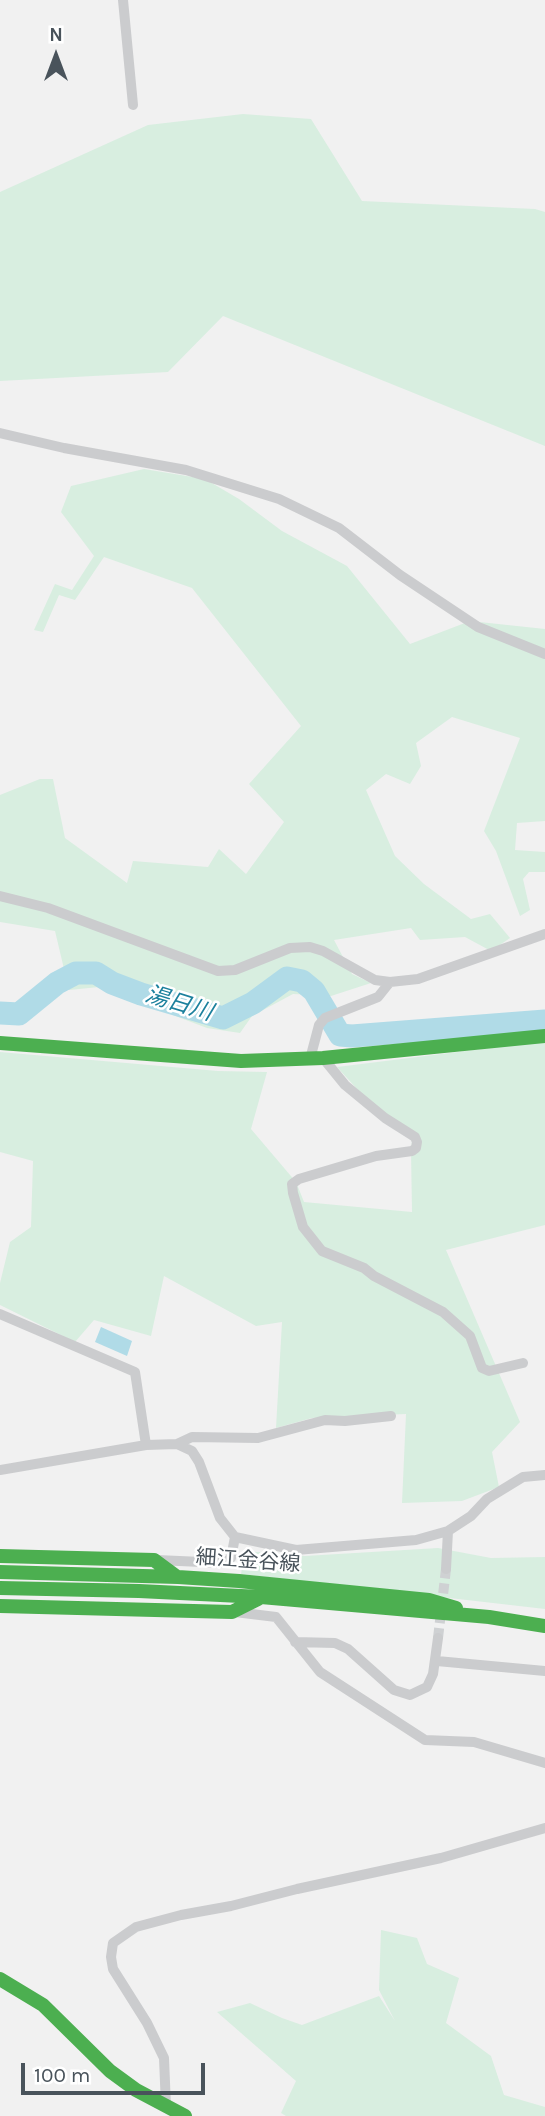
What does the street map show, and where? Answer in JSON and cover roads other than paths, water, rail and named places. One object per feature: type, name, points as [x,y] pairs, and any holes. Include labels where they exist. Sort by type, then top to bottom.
[{"type":"main road","points":[[0,1043],[242,1061],[317,1059],[545,1036]]},
{"type":"main road","points":[[0,1556],[154,1560],[178,1577]]},
{"type":"main road","name":"細江金谷線","points":[[0,1572],[178,1577],[379,1594],[429,1601],[489,1617]]},
{"type":"main road","name":"細江金谷線","points":[[0,1588],[261,1597],[489,1617],[545,1626]]},
{"type":"main road","points":[[0,1606],[232,1612],[261,1597]]},
{"type":"main road","points":[[0,1979],[43,2005],[110,2071],[136,2090],[185,2116]]},
{"type":"street","points":[[123,0],[133,105]]},
{"type":"street","points":[[0,433],[64,448],[186,470],[279,499],[339,528],[400,575],[478,627],[545,654]]},
{"type":"street","points":[[0,896],[48,908],[218,971],[235,970],[290,948],[310,947],[323,951],[375,980],[390,982],[418,979],[545,934]]},
{"type":"street","points":[[390,982],[378,997],[325,1018],[319,1025],[317,1059],[385,1118],[415,1137],[416,1148],[412,1151],[376,1156],[299,1179],[292,1184],[303,1227],[322,1251],[364,1268],[374,1276],[443,1312],[470,1336],[482,1368],[489,1371],[523,1363]]},
{"type":"street","points":[[0,1314],[135,1372],[146,1445]]},
{"type":"street","points":[[0,1469],[146,1445],[177,1444],[192,1437],[258,1438],[325,1420],[345,1421],[391,1416]]},
{"type":"street","points":[[177,1444],[192,1451],[200,1462],[220,1518],[235,1536],[296,1550],[416,1540],[448,1531],[471,1516],[487,1499],[523,1478],[545,1475]]},
{"type":"street","points":[[446,1569],[448,1531]]},
{"type":"street","points":[[154,1560],[224,1563],[231,1558],[235,1536]]},
{"type":"street","points":[[232,1612],[276,1618],[320,1672],[425,1740],[474,1742],[545,1763]]},
{"type":"street","points":[[295,1642],[335,1643],[348,1649],[394,1690],[410,1695],[427,1687],[436,1661],[438,1638]]},
{"type":"street","points":[[436,1661],[545,1671]]},
{"type":"street","points":[[166,2107],[164,2058],[147,2023],[113,1969],[113,1943],[136,1927],[181,1915],[441,1858],[545,1828]]},
{"type":"water","points":[[101,1327],[132,1341],[127,1356],[95,1342]]},
{"type":"waterway","name":"湯日川","points":[[0,1013],[19,1014],[57,983],[76,973],[96,973],[112,983],[141,994],[223,1018],[253,1003],[287,978],[302,981],[314,991],[340,1035],[545,1021]]},
{"type":"tunnel","points":[[438,1638],[446,1569]]}]
